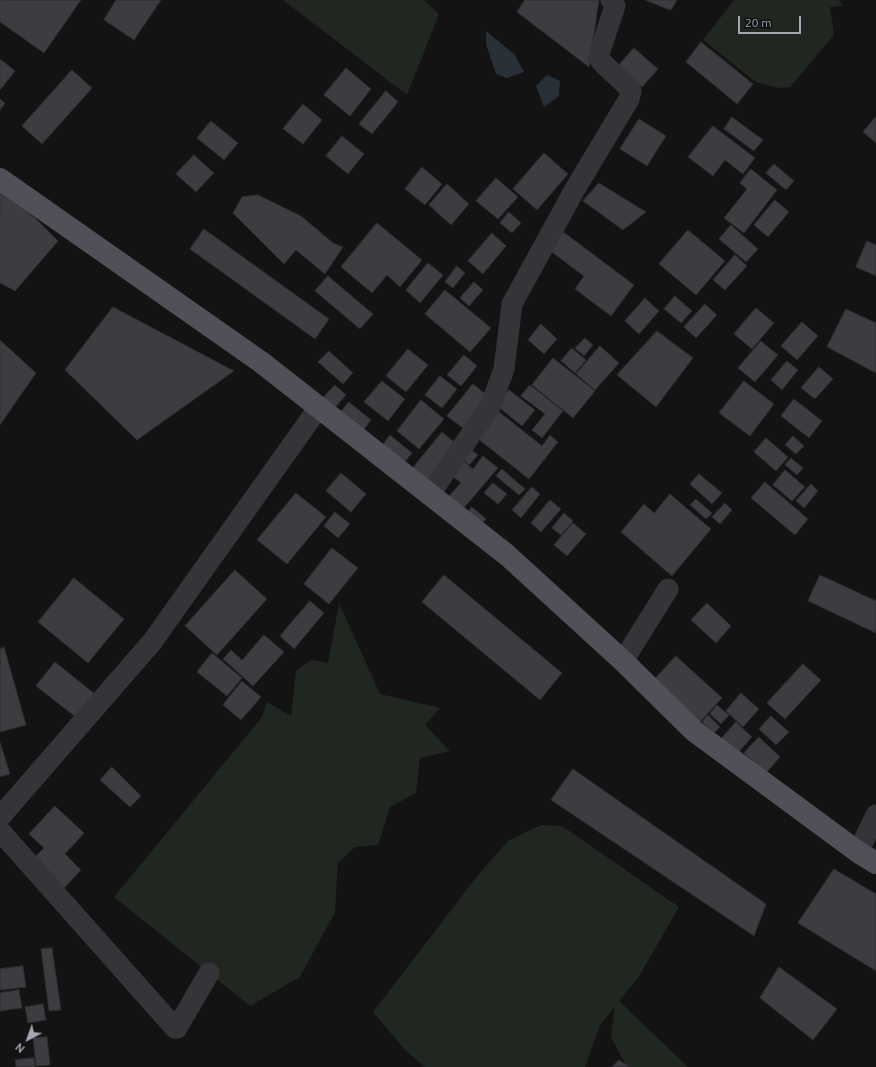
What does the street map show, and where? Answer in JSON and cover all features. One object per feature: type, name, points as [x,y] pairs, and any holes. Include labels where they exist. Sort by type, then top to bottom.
[{"type":"main road","points":[[0,179],[262,362],[507,555],[623,661],[694,731],[867,858]]},
{"type":"street","points":[[430,494],[490,405],[504,369],[512,304],[575,189],[630,99],[631,91],[626,84],[602,64],[598,57],[615,6],[611,0]]},
{"type":"street","points":[[0,817],[152,642],[319,407]]},
{"type":"street","points":[[623,661],[668,589]]},
{"type":"street","points":[[867,858],[876,815]]},
{"type":"street","points":[[0,831],[175,1028],[177,1028],[209,973]]},
{"type":"shaded area","points":[[283,0],[424,0],[439,14],[407,95]]},
{"type":"shaded area","points":[[734,0],[839,0],[843,6],[830,7],[834,35],[790,87],[778,88],[756,82],[703,40]]},
{"type":"shaded area","points":[[486,31],[515,55],[524,72],[507,78],[496,74],[486,44]]},
{"type":"shaded area","points":[[547,75],[560,81],[559,96],[544,107],[536,86]]},
{"type":"shaded area","points":[[339,603],[380,694],[440,708],[425,725],[450,751],[420,758],[416,793],[390,807],[378,845],[355,847],[338,863],[335,912],[300,977],[250,1006],[114,897],[262,717],[267,702],[291,716],[296,671],[311,660],[328,663]]},
{"type":"shaded area","points":[[541,825],[562,826],[679,907],[638,978],[619,1001],[688,1067],[627,1067],[611,1037],[615,1006],[600,1025],[585,1067],[425,1067],[406,1051],[373,1012],[478,875],[508,841]]},
{"type":"building","points":[[0,0],[81,0],[44,53],[0,22]]},
{"type":"building","points":[[116,0],[161,0],[134,40],[104,20]]},
{"type":"building","points":[[525,0],[599,0],[589,67],[517,12]]},
{"type":"building","points":[[645,0],[677,0],[671,10]]},
{"type":"building","points":[[701,42],[753,84],[737,104],[686,62]]},
{"type":"building","points":[[634,48],[658,69],[642,87],[618,66]]},
{"type":"building","points":[[0,59],[15,71],[0,90]]},
{"type":"building","points":[[346,68],[371,89],[350,116],[324,95]]},
{"type":"building","points":[[72,70],[92,88],[42,144],[22,126]]},
{"type":"building","points":[[386,91],[398,102],[372,134],[359,124]]},
{"type":"building","points":[[0,99],[5,103],[0,110]]},
{"type":"building","points":[[303,104],[322,120],[303,144],[283,129]]},
{"type":"building","points":[[732,117],[763,140],[754,151],[724,129]]},
{"type":"building","points":[[876,117],[876,143],[863,132]]},
{"type":"building","points":[[639,119],[666,136],[647,166],[620,149]]},
{"type":"building","points":[[211,121],[238,143],[224,160],[197,138]]},
{"type":"building","points":[[713,126],[755,158],[743,174],[725,160],[713,176],[688,157]]},
{"type":"building","points":[[342,136],[364,154],[348,174],[326,156]]},
{"type":"building","points":[[544,153],[568,174],[537,210],[513,189]]},
{"type":"building","points":[[194,155],[214,173],[196,192],[176,174]]},
{"type":"building","points":[[774,164],[794,181],[786,190],[766,173]]},
{"type":"building","points":[[422,167],[442,184],[425,205],[405,189]]},
{"type":"building","points":[[751,169],[777,190],[744,233],[724,218],[747,189],[740,183]]},
{"type":"building","points":[[496,178],[518,197],[498,219],[476,201]]},
{"type":"building","points":[[599,183],[646,212],[623,230],[583,201]]},
{"type":"building","points":[[447,184],[469,204],[451,225],[429,205]]},
{"type":"building","points":[[0,190],[35,218],[58,241],[15,291],[0,283]]},
{"type":"building","points":[[258,195],[301,216],[333,243],[343,247],[325,274],[296,250],[284,264],[233,213],[242,197]]},
{"type":"building","points":[[775,200],[789,212],[768,237],[754,225]]},
{"type":"building","points":[[509,212],[521,223],[512,233],[500,223]]},
{"type":"building","points":[[377,223],[422,260],[400,287],[387,275],[372,293],[341,267]]},
{"type":"building","points":[[731,225],[758,249],[746,262],[719,239]]},
{"type":"building","points":[[204,229],[329,319],[315,339],[190,249]]},
{"type":"building","points":[[688,230],[725,261],[696,295],[659,264]]},
{"type":"building","points":[[562,231],[634,285],[611,316],[575,289],[584,276],[549,250]]},
{"type":"building","points":[[492,233],[506,246],[483,274],[468,261]]},
{"type":"building","points":[[867,241],[876,245],[876,276],[856,267]]},
{"type":"building","points":[[735,255],[747,266],[725,290],[713,280]]},
{"type":"building","points":[[428,263],[443,275],[420,303],[406,290]]},
{"type":"building","points":[[457,266],[465,273],[453,288],[445,282]]},
{"type":"building","points":[[328,276],[373,314],[360,329],[315,291]]},
{"type":"building","points":[[474,282],[483,290],[469,306],[460,298]]},
{"type":"building","points":[[445,290],[491,328],[470,352],[425,314]]},
{"type":"building","points":[[675,296],[692,311],[681,323],[664,309]]},
{"type":"building","points":[[645,298],[659,311],[639,334],[625,321]]},
{"type":"building","points":[[705,304],[717,315],[696,338],[684,327]]},
{"type":"building","points":[[113,307],[234,371],[137,440],[65,370]]},
{"type":"building","points":[[756,308],[774,323],[752,349],[734,334]]},
{"type":"building","points":[[846,309],[876,323],[876,373],[827,347]]},
{"type":"building","points":[[802,322],[818,336],[797,360],[781,346]]},
{"type":"building","points":[[541,324],[557,339],[544,354],[528,340]]},
{"type":"building","points":[[657,331],[693,358],[656,407],[617,375]]},
{"type":"building","points":[[585,338],[593,345],[584,356],[575,348]]},
{"type":"building","points":[[0,340],[36,373],[0,425]]},
{"type":"building","points":[[761,341],[778,355],[755,382],[738,368]]},
{"type":"building","points":[[600,346],[619,363],[595,390],[576,374]]},
{"type":"building","points":[[572,348],[586,360],[575,373],[561,361]]},
{"type":"building","points":[[408,349],[428,365],[406,392],[386,376]]},
{"type":"building","points":[[329,351],[353,373],[343,384],[318,362]]},
{"type":"building","points":[[464,355],[477,366],[461,386],[447,375]]},
{"type":"building","points":[[553,358],[595,391],[573,418],[532,385]]},
{"type":"building","points":[[787,361],[798,370],[782,390],[771,380]]},
{"type":"building","points":[[819,367],[833,379],[815,399],[801,388]]},
{"type":"building","points":[[440,376],[457,389],[442,408],[425,395]]},
{"type":"building","points":[[382,381],[405,399],[388,421],[364,402]]},
{"type":"building","points":[[744,381],[774,404],[750,436],[719,413]]},
{"type":"building","points":[[473,384],[489,397],[463,428],[447,416]]},
{"type":"building","points":[[335,385],[346,395],[333,410],[322,399]]},
{"type":"building","points":[[530,385],[563,411],[542,438],[532,430],[545,414],[521,396]]},
{"type":"building","points":[[509,390],[535,410],[522,426],[496,405]]},
{"type":"building","points":[[794,399],[822,421],[809,438],[781,416]]},
{"type":"building","points":[[421,400],[444,419],[419,449],[397,431]]},
{"type":"building","points":[[349,402],[371,420],[362,432],[339,414]]},
{"type":"building","points":[[498,411],[542,446],[550,435],[558,442],[529,479],[477,438]]},
{"type":"building","points":[[442,432],[460,447],[430,484],[412,469]]},
{"type":"building","points":[[390,435],[412,453],[404,463],[382,446]]},
{"type":"building","points":[[793,436],[804,446],[796,454],[785,445]]},
{"type":"building","points":[[766,438],[788,457],[776,471],[754,452]]},
{"type":"building","points":[[469,448],[478,455],[469,465],[461,458]]},
{"type":"building","points":[[483,456],[498,468],[463,509],[449,496],[461,483],[450,474],[462,460],[473,469]]},
{"type":"building","points":[[791,458],[803,468],[797,475],[785,465]]},
{"type":"building","points":[[502,469],[525,489],[519,495],[496,476]]},
{"type":"building","points":[[785,470],[805,487],[792,501],[773,485]]},
{"type":"building","points":[[341,473],[366,494],[351,512],[326,491]]},
{"type":"building","points":[[699,474],[722,493],[712,504],[690,484]]},
{"type":"building","points":[[765,482],[808,519],[795,535],[751,498]]},
{"type":"building","points":[[493,483],[507,494],[498,504],[484,493]]},
{"type":"building","points":[[811,484],[818,491],[804,508],[796,501]]},
{"type":"building","points":[[532,487],[540,494],[521,518],[512,510]]},
{"type":"building","points":[[296,493],[326,517],[287,564],[257,540]]},
{"type":"building","points":[[670,494],[711,529],[672,576],[621,532],[644,504],[654,513]]},
{"type":"building","points":[[696,499],[712,513],[706,519],[690,505]]},
{"type":"building","points":[[550,500],[561,509],[541,532],[531,523]]},
{"type":"building","points":[[725,503],[732,510],[720,524],[712,517]]},
{"type":"building","points":[[472,507],[486,519],[477,529],[463,517]]},
{"type":"building","points":[[335,512],[350,524],[338,538],[324,526]]},
{"type":"building","points":[[564,513],[573,521],[561,535],[552,528]]},
{"type":"building","points":[[573,523],[586,534],[567,556],[554,545]]},
{"type":"building","points":[[332,548],[358,568],[329,604],[304,584]]},
{"type":"building","points":[[235,570],[267,599],[217,655],[185,626]]},
{"type":"building","points":[[444,575],[562,673],[540,700],[422,602]]},
{"type":"building","points":[[820,575],[876,601],[876,633],[808,601]]},
{"type":"building","points":[[74,578],[124,619],[88,663],[38,622]]},
{"type":"building","points":[[310,601],[324,613],[294,649],[280,636]]},
{"type":"building","points":[[707,603],[731,626],[716,643],[691,620]]},
{"type":"building","points":[[264,635],[284,652],[253,686],[223,659],[231,650],[242,660]]},
{"type":"building","points":[[4,647],[26,725],[0,732],[0,649]]},
{"type":"building","points":[[212,653],[242,678],[227,696],[197,672]]},
{"type":"building","points":[[676,656],[722,698],[697,725],[651,683]]},
{"type":"building","points":[[55,662],[96,695],[77,718],[36,686]]},
{"type":"building","points":[[803,664],[821,680],[785,719],[767,703]]},
{"type":"building","points":[[242,681],[261,697],[241,720],[223,705]]},
{"type":"building","points":[[741,693],[759,709],[743,727],[726,711]]},
{"type":"building","points":[[717,705],[729,715],[721,724],[710,714]]},
{"type":"building","points":[[708,715],[720,727],[714,733],[702,722]]},
{"type":"building","points":[[771,716],[789,732],[776,745],[759,729]]},
{"type":"building","points":[[736,722],[752,737],[736,755],[720,740]]},
{"type":"building","points":[[759,737],[780,757],[766,773],[744,753]]},
{"type":"building","points":[[0,742],[10,774],[0,777]]},
{"type":"building","points":[[112,767],[141,796],[130,807],[100,780]]},
{"type":"building","points":[[573,769],[766,904],[754,936],[551,800]]},
{"type":"building","points":[[55,806],[84,833],[65,854],[81,870],[63,889],[32,860],[44,848],[29,834]]},
{"type":"building","points":[[834,869],[876,894],[876,971],[798,923]]},
{"type":"building","points":[[52,948],[61,1010],[49,1011],[41,949]]},
{"type":"building","points":[[23,966],[26,987],[0,990],[0,969]]},
{"type":"building","points":[[779,967],[837,1009],[813,1040],[760,998]]},
{"type":"building","points":[[19,990],[22,1008],[0,1011],[0,993]]},
{"type":"building","points":[[43,1004],[46,1020],[28,1023],[25,1007]]},
{"type":"building","points":[[47,1037],[50,1065],[36,1066],[33,1038]]},
{"type":"building","points":[[34,1058],[35,1067],[16,1067],[15,1060]]},
{"type":"building","points":[[619,1060],[630,1067],[612,1067]]}]
